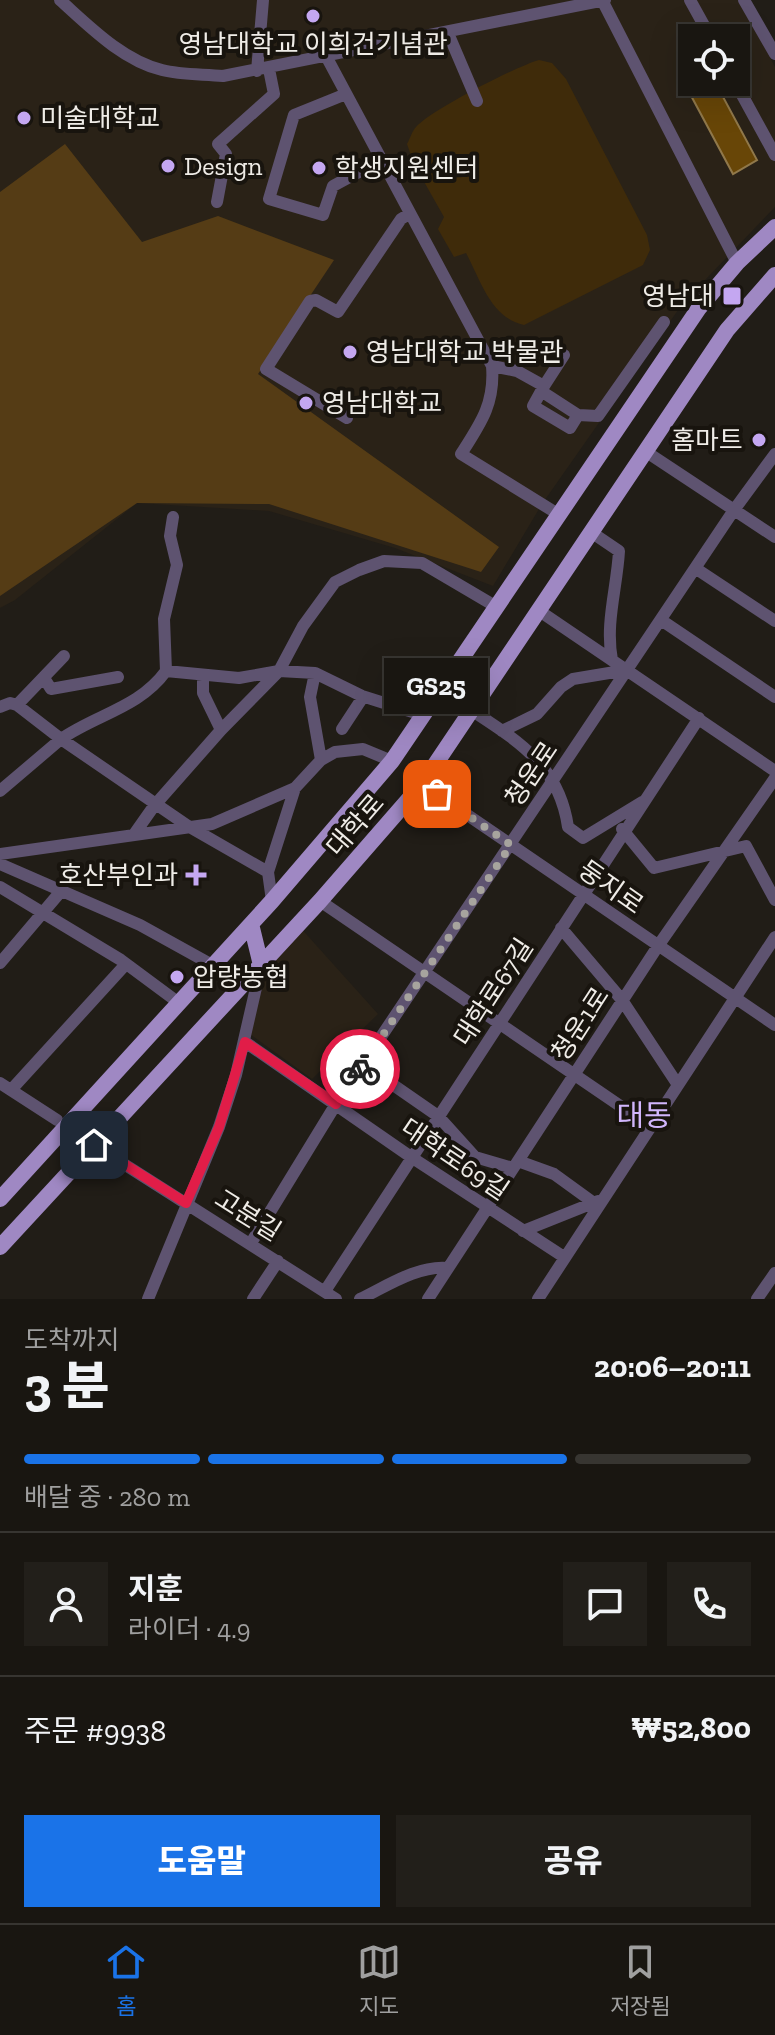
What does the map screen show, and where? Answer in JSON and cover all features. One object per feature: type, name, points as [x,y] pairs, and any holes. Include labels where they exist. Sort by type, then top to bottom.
[{"type":"main road","points":[[0,1199],[214,966],[392,761],[699,308],[737,263],[775,227]]},
{"type":"main road","name":"대학로","points":[[0,1247],[320,901],[422,784],[727,330],[774,279]]},
{"type":"main road","points":[[251,924],[261,965]]},
{"type":"street","points":[[263,0],[263,70],[274,94],[294,115]]},
{"type":"street","points":[[62,1],[82,22],[118,49],[161,70],[223,76],[603,0],[737,263]]},
{"type":"street","points":[[690,0],[703,24]]},
{"type":"street","points":[[744,0],[775,54]]},
{"type":"street","points":[[448,33],[477,101]]},
{"type":"street","points":[[326,56],[492,366],[494,389],[490,409],[461,454],[558,514]]},
{"type":"street","points":[[217,202],[226,154],[218,144],[274,94]]},
{"type":"street","points":[[294,115],[346,94]]},
{"type":"street","points":[[743,96],[775,155]]},
{"type":"street","points":[[294,115],[269,199],[323,215],[333,186],[381,160]]},
{"type":"street","points":[[347,418],[266,369],[310,301],[316,300],[338,312],[401,219],[409,214]]},
{"type":"street","points":[[564,355],[533,406],[570,428],[578,415],[598,416],[664,322]]},
{"type":"street","points":[[492,366],[517,371],[542,389]]},
{"type":"street","points":[[645,451],[775,537]]},
{"type":"street","name":"청운로","points":[[251,1243],[336,1104],[734,510],[775,454]]},
{"type":"street","points":[[0,791],[61,739],[133,703],[153,689],[166,671],[164,619],[177,565],[170,536],[173,517]]},
{"type":"street","points":[[591,532],[619,551],[617,588],[607,633],[612,660]]},
{"type":"street","points":[[135,833],[156,804],[221,730],[279,671],[303,626],[335,582],[384,561],[422,563],[495,606]]},
{"type":"street","points":[[695,568],[775,621]]},
{"type":"street","points":[[538,610],[775,771]]},
{"type":"street","points":[[661,620],[775,697]]},
{"type":"street","points":[[17,705],[64,656]]},
{"type":"street","points":[[502,731],[537,714],[561,687],[573,679],[627,670]]},
{"type":"street","points":[[166,671],[203,677],[239,678],[279,671],[315,673],[363,697],[422,715]]},
{"type":"street","points":[[315,673],[310,697],[321,760]]},
{"type":"street","points":[[44,678],[51,689],[118,677]]},
{"type":"street","points":[[203,677],[203,693],[221,730]]},
{"type":"street","points":[[342,729],[363,697]]},
{"type":"street","points":[[0,707],[10,703],[17,705],[188,826],[268,872]]},
{"type":"street","points":[[471,710],[529,749],[552,783],[568,827],[583,838],[613,817],[645,801]]},
{"type":"street","name":"대학로67길","points":[[325,1291],[497,1023],[699,718]]},
{"type":"street","points":[[0,854],[94,843],[135,833],[222,821],[295,788],[321,760],[335,752],[363,749],[392,761]]},
{"type":"street","name":"청운1로","points":[[428,1299],[622,1000],[775,778]]},
{"type":"street","name":"둥지로","points":[[422,784],[775,1025]]},
{"type":"street","points":[[272,901],[268,872],[295,788]]},
{"type":"street","points":[[613,817],[654,868],[746,846],[775,900]]},
{"type":"street","points":[[0,864],[153,932],[214,966]]},
{"type":"street","points":[[0,887],[126,964],[179,1003]]},
{"type":"street","points":[[0,963],[62,890]]},
{"type":"street","points":[[320,901],[651,1127]]},
{"type":"street","points":[[561,928],[622,1000],[678,1085]]},
{"type":"street","points":[[538,1299],[598,1201],[737,999],[775,937]]},
{"type":"street","points":[[57,1120],[6,1086],[126,964]]},
{"type":"street","points":[[148,1299],[219,1127],[245,1042],[261,965]]},
{"type":"street","name":"대학로69길","points":[[245,1042],[411,1157],[564,1257]]},
{"type":"street","points":[[363,1064],[438,1116],[475,1157],[554,1174],[598,1201]]},
{"type":"street","name":"고분길","points":[[94,1145],[336,1299]]},
{"type":"street","points":[[523,1231],[598,1201]]},
{"type":"street","points":[[253,1299],[278,1261]]},
{"type":"street","points":[[360,1299],[418,1272],[434,1267],[448,1268]]},
{"type":"street","points":[[757,1299],[774,1275]]},
{"type":"shaded area","name":"영남대학교","points":[[0,0],[740,0],[775,67],[775,207],[683,303],[542,504],[493,586],[395,548],[269,511],[137,503],[15,600],[0,608]]},
{"type":"shaded area","points":[[539,60],[552,63],[566,79],[647,235],[650,250],[643,265],[524,325],[503,315],[495,307],[466,253],[454,257],[438,229],[444,217],[414,164],[407,144],[416,127],[438,110],[494,79]]},
{"type":"shaded area","points":[[691,96],[723,96],[757,160],[733,174]]},
{"type":"shaded area","points":[[65,144],[142,242],[218,216],[334,260],[258,374],[499,547],[481,572],[269,504],[137,503],[0,596],[0,192]]},
{"type":"shaded area","points":[[298,925],[378,1014],[312,1079],[247,1032],[261,965]]},
{"type":"way so far","points":[[360,1069],[511,845],[437,794]]},
{"type":"place","name":"영남대학교 이희건기념관","points":[[313,16]]},
{"type":"place","name":"미술대학교","points":[[24,118]]},
{"type":"place","name":"Design","points":[[168,166]]},
{"type":"place","name":"학생지원센터","points":[[319,168]]},
{"type":"place","name":"영남대","points":[[732,296]]},
{"type":"place","name":"영남대학교 박물관","points":[[350,352]]},
{"type":"place","name":"영남대학교","points":[[306,403]]},
{"type":"place","name":"홈마트","points":[[759,440]]},
{"type":"place","name":"GS25","points":[[437,794]]},
{"type":"place","name":"호산부인과","points":[[196,875]]},
{"type":"place","name":"압량농협","points":[[177,977]]},
{"type":"district","name":"대동","points":[[644,1116]]},
{"type":"route","points":[[94,1145],[186,1203],[219,1127],[245,1042],[336,1104],[360,1069]]}]
